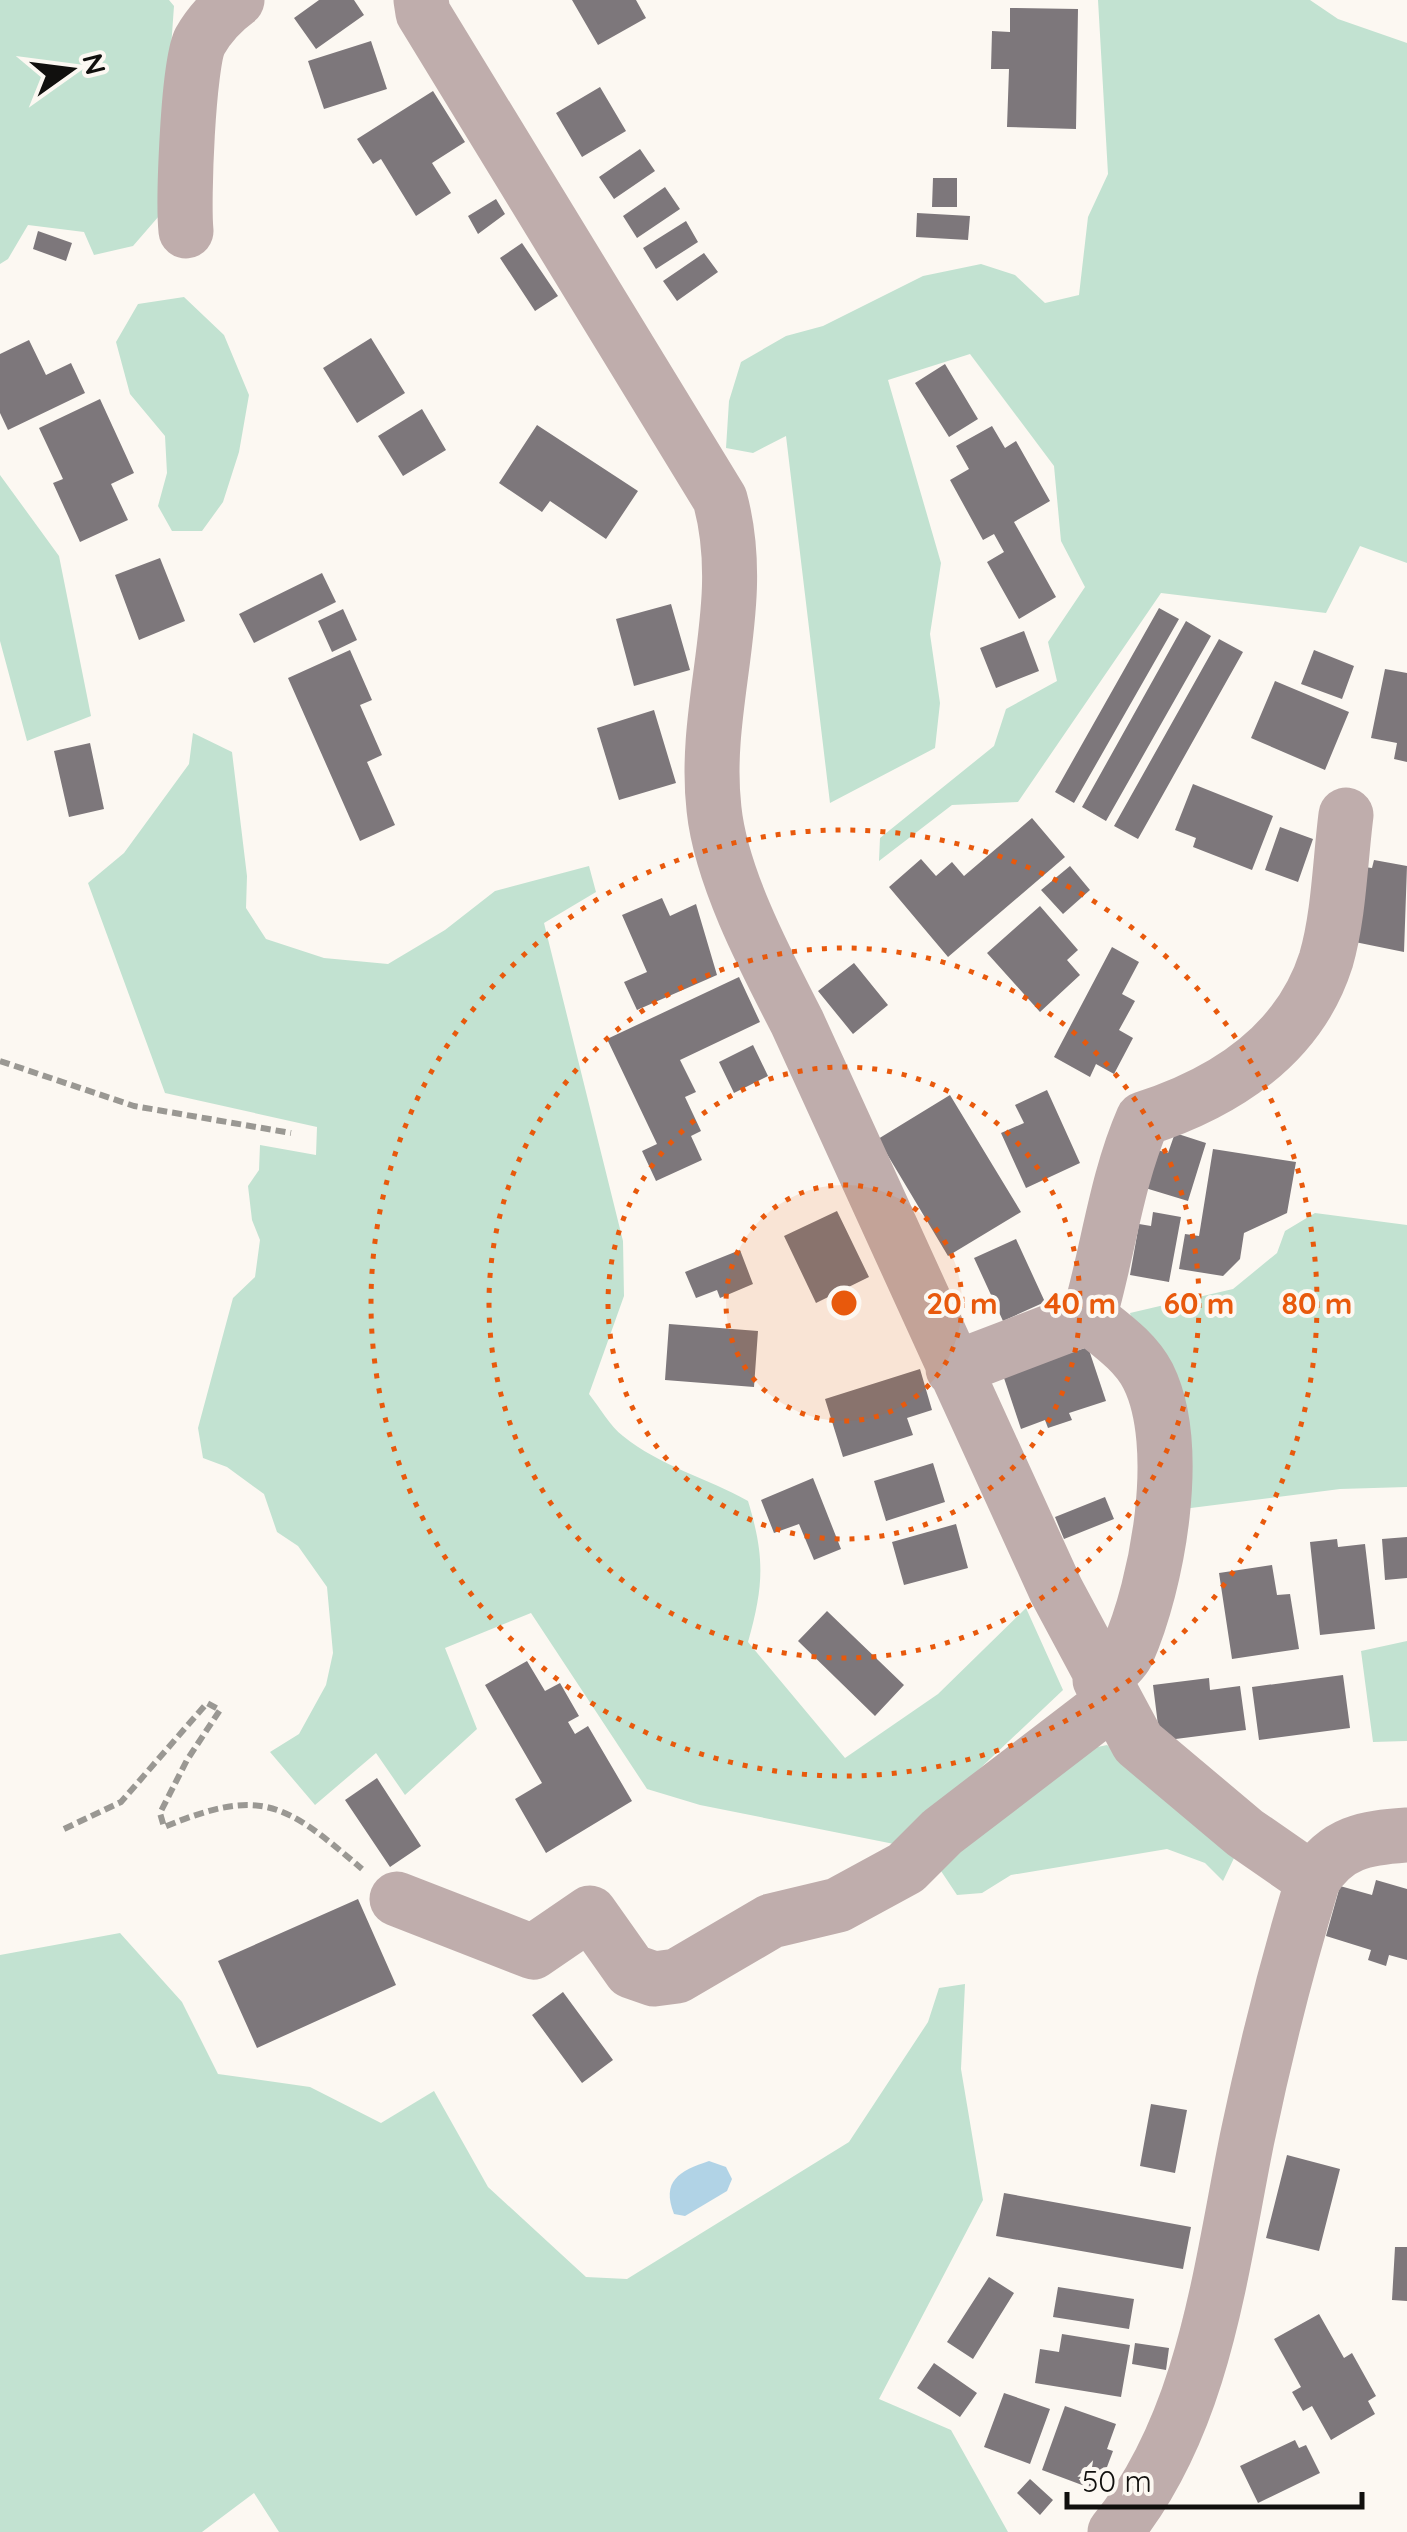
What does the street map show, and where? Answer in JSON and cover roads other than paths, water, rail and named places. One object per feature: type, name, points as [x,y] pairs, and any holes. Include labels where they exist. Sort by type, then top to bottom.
[{"type":"street","points":[[186,230],[182,199],[198,44],[221,12],[236,0]]},
{"type":"street","points":[[420,0],[423,13],[720,499],[730,536],[733,581],[716,720],[714,811],[760,950],[797,1022],[953,1370],[1107,1690],[1138,1743],[1245,1834],[1312,1880]]},
{"type":"street","points":[[1089,1318],[1112,1238],[1128,1154],[1143,1119],[1189,1104],[1252,1066],[1294,1024],[1311,998],[1327,957],[1346,815]]},
{"type":"street","points":[[953,1370],[1089,1318]]},
{"type":"street","points":[[397,1899],[533,1952],[590,1913],[631,1971],[654,1979],[678,1976],[771,1921],[838,1905],[891,1878],[1107,1690],[1126,1656],[1157,1548],[1165,1441],[1160,1408],[1147,1375],[1132,1353],[1089,1318]]},
{"type":"street","points":[[1115,2532],[1174,2436],[1207,2333],[1252,2116],[1312,1880],[1331,1858],[1358,1838],[1407,1835]]},
{"type":"water","points":[[709,2161],[726,2167],[732,2179],[727,2191],[685,2216],[674,2214],[671,2185],[681,2173]]}]
